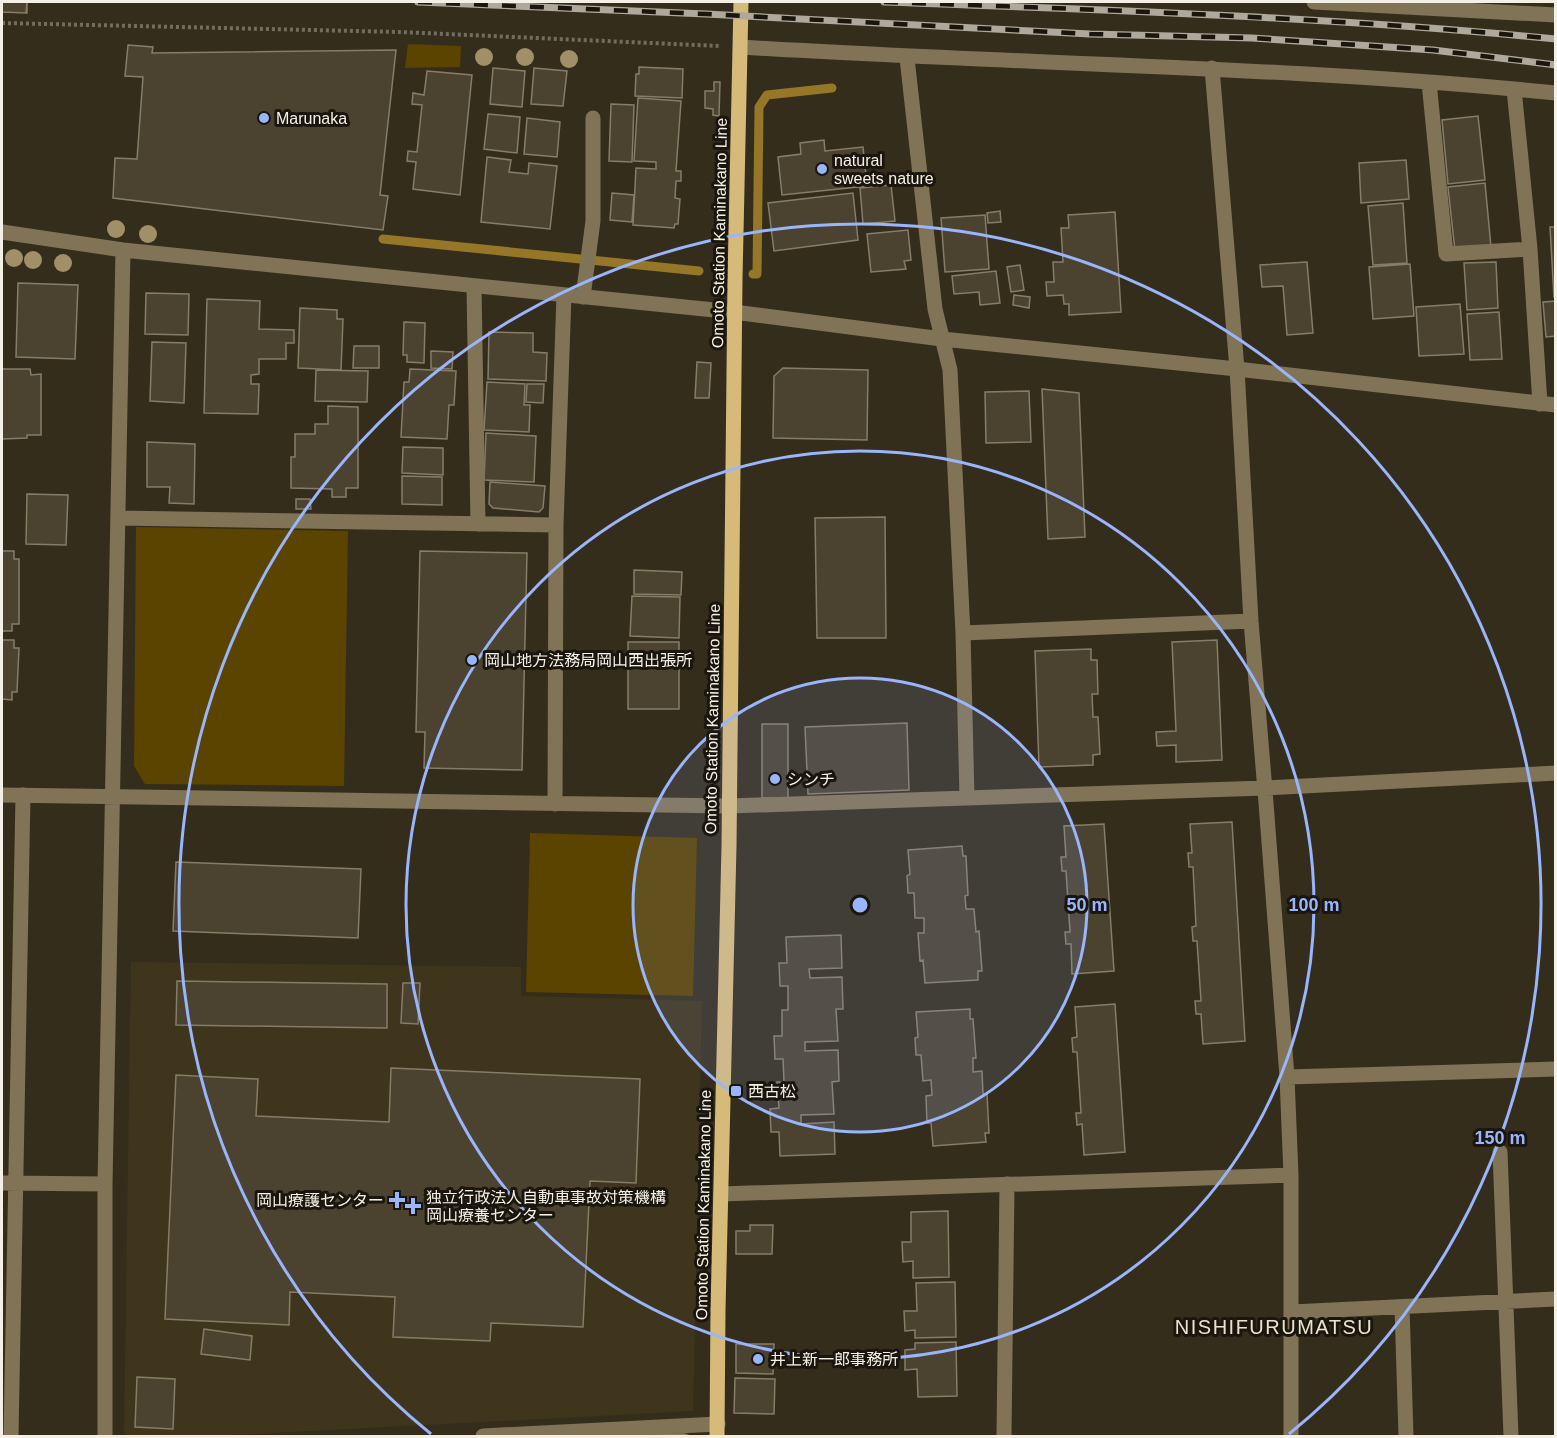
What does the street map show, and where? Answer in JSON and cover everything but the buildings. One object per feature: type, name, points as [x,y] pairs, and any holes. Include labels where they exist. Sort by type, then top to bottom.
[{"type":"main road","name":"Omoto Station Kaminakano Line","points":[[718,1430],[729,806],[734,312],[741,2]]},
{"type":"street","points":[[1314,2],[1556,15]]},
{"type":"street","points":[[741,47],[907,57],[1212,68],[1556,93]]},
{"type":"street","points":[[907,57],[935,309],[950,370],[963,633],[968,798]]},
{"type":"street","points":[[1212,68],[1237,369],[1251,621],[1287,1077],[1291,1175],[1292,1437]]},
{"type":"street","points":[[1429,82],[1446,254],[1530,249]]},
{"type":"street","points":[[2,232],[123,250],[734,312],[942,339],[1237,369],[1548,405],[1515,89]]},
{"type":"street","points":[[583,297],[593,221],[593,118]]},
{"type":"street","points":[[105,1437],[105,1184],[123,250]]},
{"type":"street","points":[[474,287],[478,524]]},
{"type":"street","points":[[555,804],[556,525],[564,295]]},
{"type":"street","points":[[118,518],[556,525]]},
{"type":"street","points":[[963,633],[1251,621]]},
{"type":"street","points":[[2,795],[729,806],[1265,788],[1556,773]]},
{"type":"street","points":[[11,1437],[8,1183],[22,795]]},
{"type":"street","points":[[1287,1077],[1556,1069]]},
{"type":"street","points":[[1500,1152],[1511,1437]]},
{"type":"street","points":[[721,1194],[1291,1175]]},
{"type":"street","points":[[8,1183],[105,1184]]},
{"type":"street","points":[[1004,1437],[1007,1184]]},
{"type":"street","points":[[1292,1312],[1556,1299]]},
{"type":"street","points":[[1402,1307],[1406,1437]]},
{"type":"street","points":[[483,1437],[718,1430]]},
{"type":"path","points":[[2,23],[400,32],[741,47]]},
{"type":"shaded area","points":[[408,44],[461,46],[460,67],[405,68]]},
{"type":"shaded area","points":[[136,527],[348,531],[344,786],[145,784],[134,766]]},
{"type":"shaded area","points":[[530,833],[697,838],[693,996],[526,992]]},
{"type":"shaded area","name":"独立行政法人自動車事故対策機構 岡山療養センター","points":[[131,962],[521,967],[521,996],[702,1001],[693,1411],[214,1436],[128,1436],[124,1433]]},
{"type":"waterway","points":[[753,274],[757,274],[759,107],[767,95],[832,88]]},
{"type":"waterway","points":[[383,239],[699,271]]},
{"type":"railway","points":[[418,2],[1090,34],[1252,38],[1433,50],[1556,65]]},
{"type":"railway","points":[[884,2],[1304,20],[1556,39]]},
{"type":"place","name":"Marunaka","points":[[264,118]]},
{"type":"place","name":"natural sweets nature","points":[[822,169]]},
{"type":"place","name":"岡山地方法務局岡山西出張所","points":[[472,660]]},
{"type":"place","name":"シンチ","points":[[775,779]]},
{"type":"place","name":"西古松","points":[[736,1091]]},
{"type":"place","name":"岡山療護センター","points":[[397,1200]]},
{"type":"place","name":"独立行政法人自動車事故対策機構 岡山療養センター","points":[[413,1206]]},
{"type":"place","name":"井上新一郎事務所","points":[[758,1359]]},
{"type":"district","name":"NISHIFURUMATSU","points":[[1274,1327]]}]
